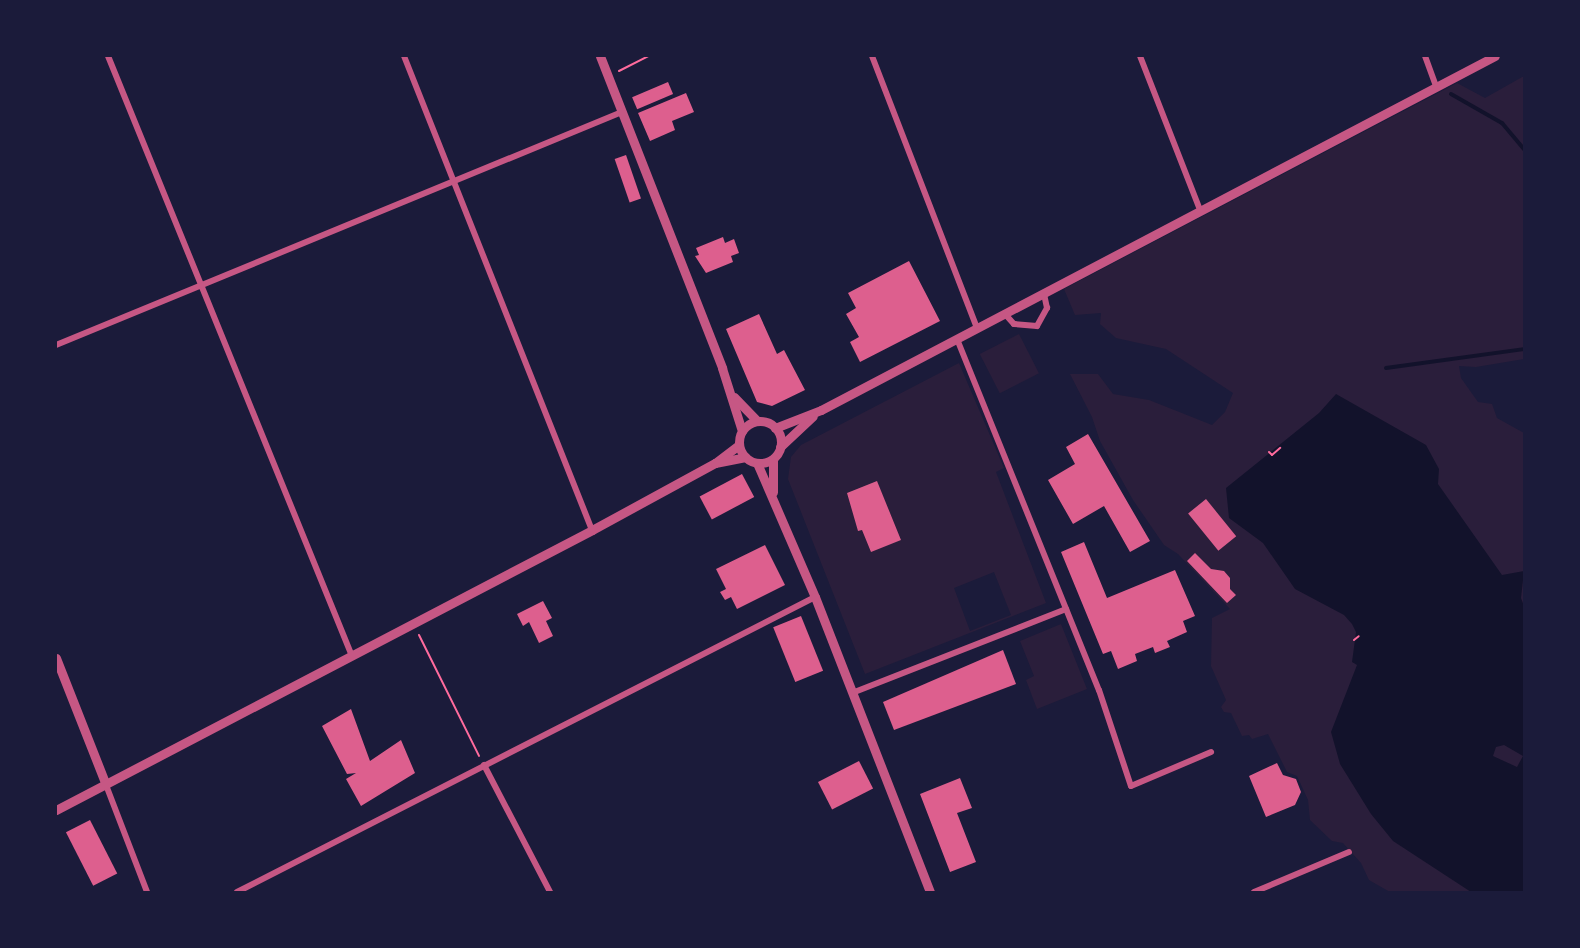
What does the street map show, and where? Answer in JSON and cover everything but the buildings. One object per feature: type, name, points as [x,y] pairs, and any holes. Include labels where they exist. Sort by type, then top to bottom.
[{"type":"street","points":[[108,56],[352,656]]},
{"type":"street","points":[[404,56],[592,530]]},
{"type":"street","points":[[600,56],[732,395],[742,431],[739,445],[745,457],[757,464],[772,494],[815,597],[930,892]]},
{"type":"street","points":[[872,56],[977,328]]},
{"type":"street","points":[[1140,56],[1200,210]]},
{"type":"street","points":[[1425,56],[1436,86]]},
{"type":"street","points":[[732,395],[757,421],[776,428],[817,412],[1495,56]]},
{"type":"street","points":[[56,345],[456,183],[622,112]]},
{"type":"street","points":[[1005,314],[1014,324],[1037,326],[1047,308],[1044,294]]},
{"type":"street","points":[[957,339],[1099,690],[1131,786],[1211,752]]},
{"type":"street","points":[[772,494],[773,459],[780,447],[817,412]]},
{"type":"street","points":[[742,431],[757,421]]},
{"type":"street","points":[[776,428],[780,447]]},
{"type":"street","points":[[56,810],[592,530],[715,463],[739,445]]},
{"type":"street","points":[[715,463],[745,457]]},
{"type":"street","points":[[757,464],[773,459]]},
{"type":"street","points":[[237,892],[815,597]]},
{"type":"street","points":[[852,693],[1066,609]]},
{"type":"street","points":[[56,658],[147,892]]},
{"type":"street","points":[[484,765],[550,892]]},
{"type":"street","points":[[1254,892],[1349,852]]},
{"type":"path","points":[[608,76],[650,56]]},
{"type":"path","points":[[1269,452],[1272,455],[1280,448]]},
{"type":"path","points":[[419,635],[484,765]]},
{"type":"path","points":[[1354,640],[1359,636]]},
{"type":"shaded area","points":[[1524,76],[1524,359],[1476,367],[1459,366],[1461,378],[1478,402],[1492,404],[1497,418],[1524,433],[1524,892],[1390,892],[1369,880],[1361,863],[1343,843],[1332,841],[1310,820],[1308,800],[1297,776],[1287,772],[1268,734],[1252,739],[1249,735],[1242,736],[1231,713],[1224,712],[1221,707],[1226,700],[1211,666],[1212,618],[1230,609],[1178,554],[1164,545],[1133,500],[1100,441],[1092,417],[1070,374],[1098,374],[1113,394],[1149,400],[1212,425],[1225,412],[1233,393],[1166,349],[1116,338],[1100,324],[1101,313],[1075,315],[1064,289],[1457,83],[1485,98]]},
{"type":"shaded area","points":[[1019,334],[1039,373],[1000,393],[980,354]]},
{"type":"shaded area","points":[[959,363],[1004,468],[996,472],[1046,603],[865,674],[788,479],[791,457],[801,445]],"holes":[[[994,572],[1011,615],[970,631],[954,588]]]},
{"type":"shaded area","points":[[1336,394],[1426,445],[1439,469],[1438,484],[1502,575],[1524,571],[1521,598],[1524,606],[1524,892],[1471,892],[1393,841],[1371,814],[1340,764],[1331,732],[1357,665],[1352,662],[1356,632],[1344,615],[1295,589],[1263,543],[1229,518],[1226,488],[1319,413]],"holes":[[[1504,745],[1523,756],[1517,767],[1493,756],[1496,747]]]},
{"type":"shaded area","points":[[1061,624],[1087,689],[1037,709],[1026,680],[1034,676],[1020,641]]},
{"type":"waterway","points":[[1451,94],[1502,123],[1524,149]]},
{"type":"waterway","points":[[1386,368],[1524,349]]}]
